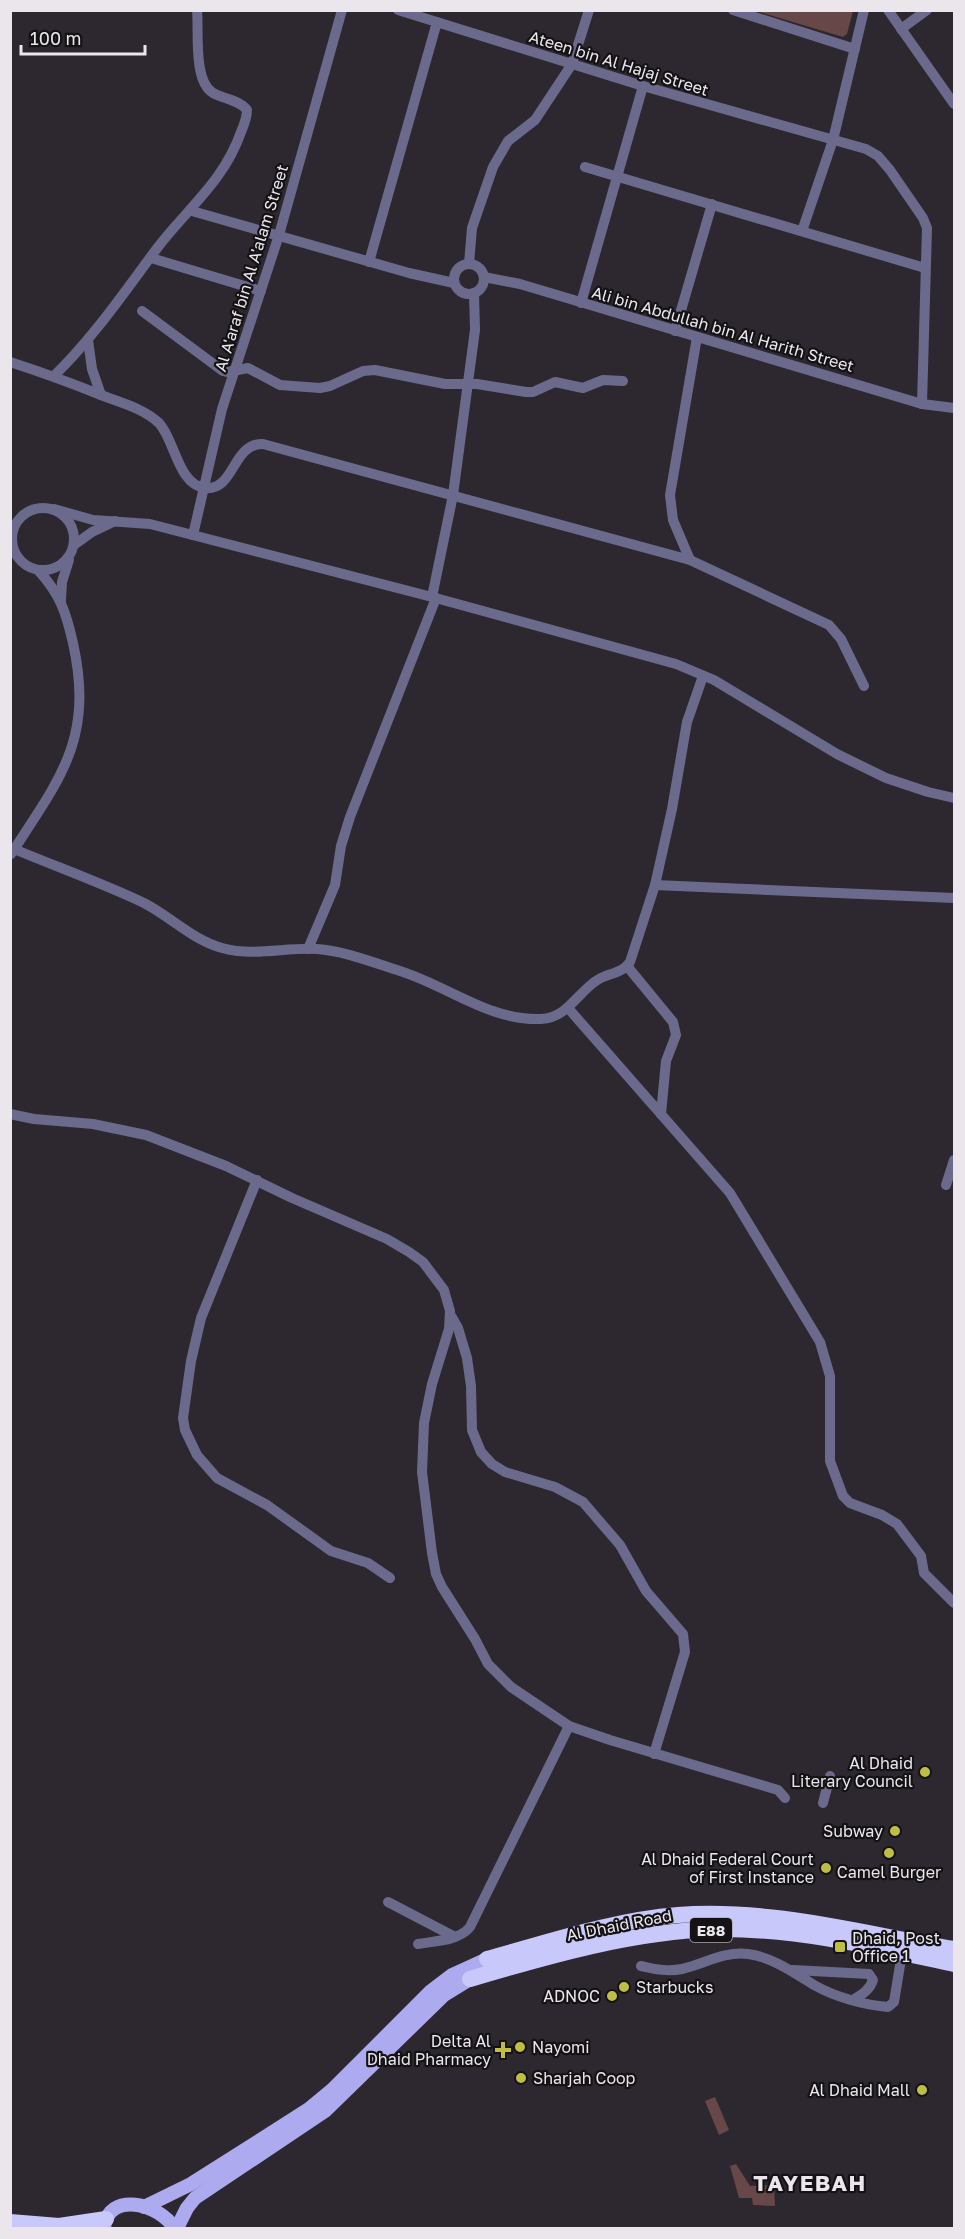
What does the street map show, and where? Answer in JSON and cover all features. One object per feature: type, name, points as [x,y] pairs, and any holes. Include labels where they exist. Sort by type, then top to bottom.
[{"type":"highway","name":"Al Dhaid Road","points":[[487,1959],[639,1920],[679,1915],[716,1914],[773,1916],[954,1949]]},
{"type":"highway","name":"Al Dhaid Road","points":[[470,1979],[637,1937],[715,1929],[784,1933],[954,1964]]},
{"type":"highway","points":[[10,2222],[59,2226],[105,2224]]},
{"type":"main road","points":[[144,2207],[185,2188],[309,2109],[332,2090],[431,1991],[453,1975],[487,1959]]},
{"type":"main road","points":[[105,2224],[112,2210],[123,2204],[133,2204],[144,2207],[168,2220],[176,2229],[195,2198],[325,2111],[444,1995],[470,1979]]},
{"type":"street","points":[[54,376],[88,340],[151,258],[192,211],[236,148],[247,113],[243,105],[213,93],[202,79],[197,10]]},
{"type":"street","name":"Al A'araf bin Al A'alam Street","points":[[193,535],[222,409],[237,369],[279,235],[342,10]]},
{"type":"street","name":"Ateen bin Al Hajaj Street","points":[[398,10],[643,86],[866,149],[878,156],[923,218],[927,228],[926,268]]},
{"type":"street","points":[[469,264],[470,238],[474,222],[488,179],[500,153],[508,141],[535,120],[572,64],[589,10]]},
{"type":"street","points":[[733,10],[855,49]]},
{"type":"street","points":[[802,231],[833,140],[864,10]]},
{"type":"street","points":[[888,10],[954,104]]},
{"type":"street","points":[[901,28],[927,10]]},
{"type":"street","points":[[369,262],[437,22]]},
{"type":"street","points":[[580,303],[643,86]]},
{"type":"street","points":[[585,166],[926,268],[922,404]]},
{"type":"street","points":[[675,331],[712,204]]},
{"type":"street","points":[[192,211],[454,284],[464,293],[474,293],[482,286],[483,277],[477,266],[469,264],[456,270],[454,284]]},
{"type":"street","points":[[151,258],[261,291]]},
{"type":"street","name":"Ali bin Abdullah bin Al Harith Street","points":[[483,277],[520,284],[922,404],[954,408]]},
{"type":"street","points":[[308,949],[335,885],[343,837],[350,817],[434,597],[453,495],[475,330],[474,293]]},
{"type":"street","points":[[142,311],[223,371],[243,368],[254,370],[280,385],[315,388],[330,386],[363,371],[375,370],[445,384],[466,384],[529,392],[555,382],[583,388],[603,380],[623,381]]},
{"type":"street","points":[[690,560],[673,520],[670,495],[697,337]]},
{"type":"street","points":[[88,340],[92,369],[101,395]]},
{"type":"street","points":[[10,362],[54,376],[144,412],[157,421],[166,433],[184,473],[192,483],[204,488],[211,488],[223,482],[245,450],[258,444],[278,447],[690,560],[829,625],[841,639],[864,686]]},
{"type":"street","points":[[703,676],[687,722],[672,809],[655,885],[627,966],[592,983],[568,1008],[560,1014],[544,1019],[511,1017],[474,1004],[432,983],[332,951],[308,949],[263,952],[221,948],[197,938],[144,903],[12,852],[65,768],[78,726],[81,703],[76,657],[61,601],[38,570],[16,560],[12,530],[19,519],[35,508],[54,509],[82,518],[150,524],[434,597],[676,664],[703,676],[785,721],[837,754],[886,778],[954,798]]},
{"type":"street","points":[[54,509],[64,514],[75,534],[73,550],[62,582],[61,601]]},
{"type":"street","points":[[38,570],[57,567],[92,532],[115,521]]},
{"type":"street","points":[[655,885],[954,898]]},
{"type":"street","points":[[627,966],[673,1022],[676,1030],[666,1061],[661,1114]]},
{"type":"street","points":[[568,1008],[730,1193],[820,1342],[830,1377],[830,1461],[843,1496],[850,1503],[882,1515],[897,1524],[921,1556],[924,1574],[954,1603]]},
{"type":"street","points":[[10,1114],[27,1118],[80,1122],[137,1132],[206,1157],[395,1243],[410,1252],[428,1268],[441,1285],[449,1302],[450,1314],[449,1329],[427,1405],[424,1432],[422,1476],[436,1574],[444,1592],[496,1673],[517,1692],[569,1726],[654,1754],[778,1790],[785,1798]]},
{"type":"street","points":[[946,1185],[954,1160]]},
{"type":"street","points":[[257,1180],[201,1318],[191,1361],[183,1418],[184,1430],[197,1455],[217,1478],[267,1505],[331,1551],[368,1563],[390,1578]]},
{"type":"street","points":[[450,1314],[458,1328],[467,1358],[471,1386],[472,1430],[481,1452],[492,1464],[505,1472],[555,1487],[583,1502],[620,1545],[646,1591],[683,1634],[685,1652],[654,1754]]},
{"type":"street","points":[[418,1944],[456,1937],[466,1932],[472,1925],[569,1726]]},
{"type":"street","points":[[823,1803],[830,1776]]},
{"type":"street","points":[[388,1902],[456,1937]]},
{"type":"street","points":[[641,1966],[660,1971],[674,1970],[723,1955],[740,1953],[757,1955],[790,1969],[816,1986],[853,2000],[884,2007],[894,2002],[903,1953]]},
{"type":"street","points":[[790,1969],[869,1974],[873,1980],[872,1985],[864,1994],[853,2000]]},
{"type":"shaded area","points":[[756,11],[853,11],[847,34],[843,37]]},
{"type":"shaded area","points":[[715,2097],[729,2130],[719,2135],[705,2101]]},
{"type":"shaded area","points":[[736,2164],[750,2186],[774,2185],[775,2206],[753,2205],[752,2198],[739,2198],[730,2166]]},
{"type":"place","name":"Al Dhaid Literary Council","points":[[925,1772]]},
{"type":"place","name":"Subway","points":[[895,1831]]},
{"type":"place","name":"Camel Burger","points":[[889,1853]]},
{"type":"place","name":"Al Dhaid Federal Court of First Instance","points":[[826,1868]]},
{"type":"place","name":"Dhaid, Post Office 1","points":[[840,1947]]},
{"type":"place","name":"Starbucks","points":[[624,1987]]},
{"type":"place","name":"ADNOC","points":[[612,1996]]},
{"type":"place","name":"Nayomi","points":[[520,2047]]},
{"type":"place","name":"Delta Al Dhaid Pharmacy","points":[[503,2050]]},
{"type":"place","name":"Sharjah Coop","points":[[521,2078]]},
{"type":"place","name":"Al Dhaid Mall","points":[[922,2090]]},
{"type":"district","name":"TAYEBAH","points":[[810,2182]]}]
